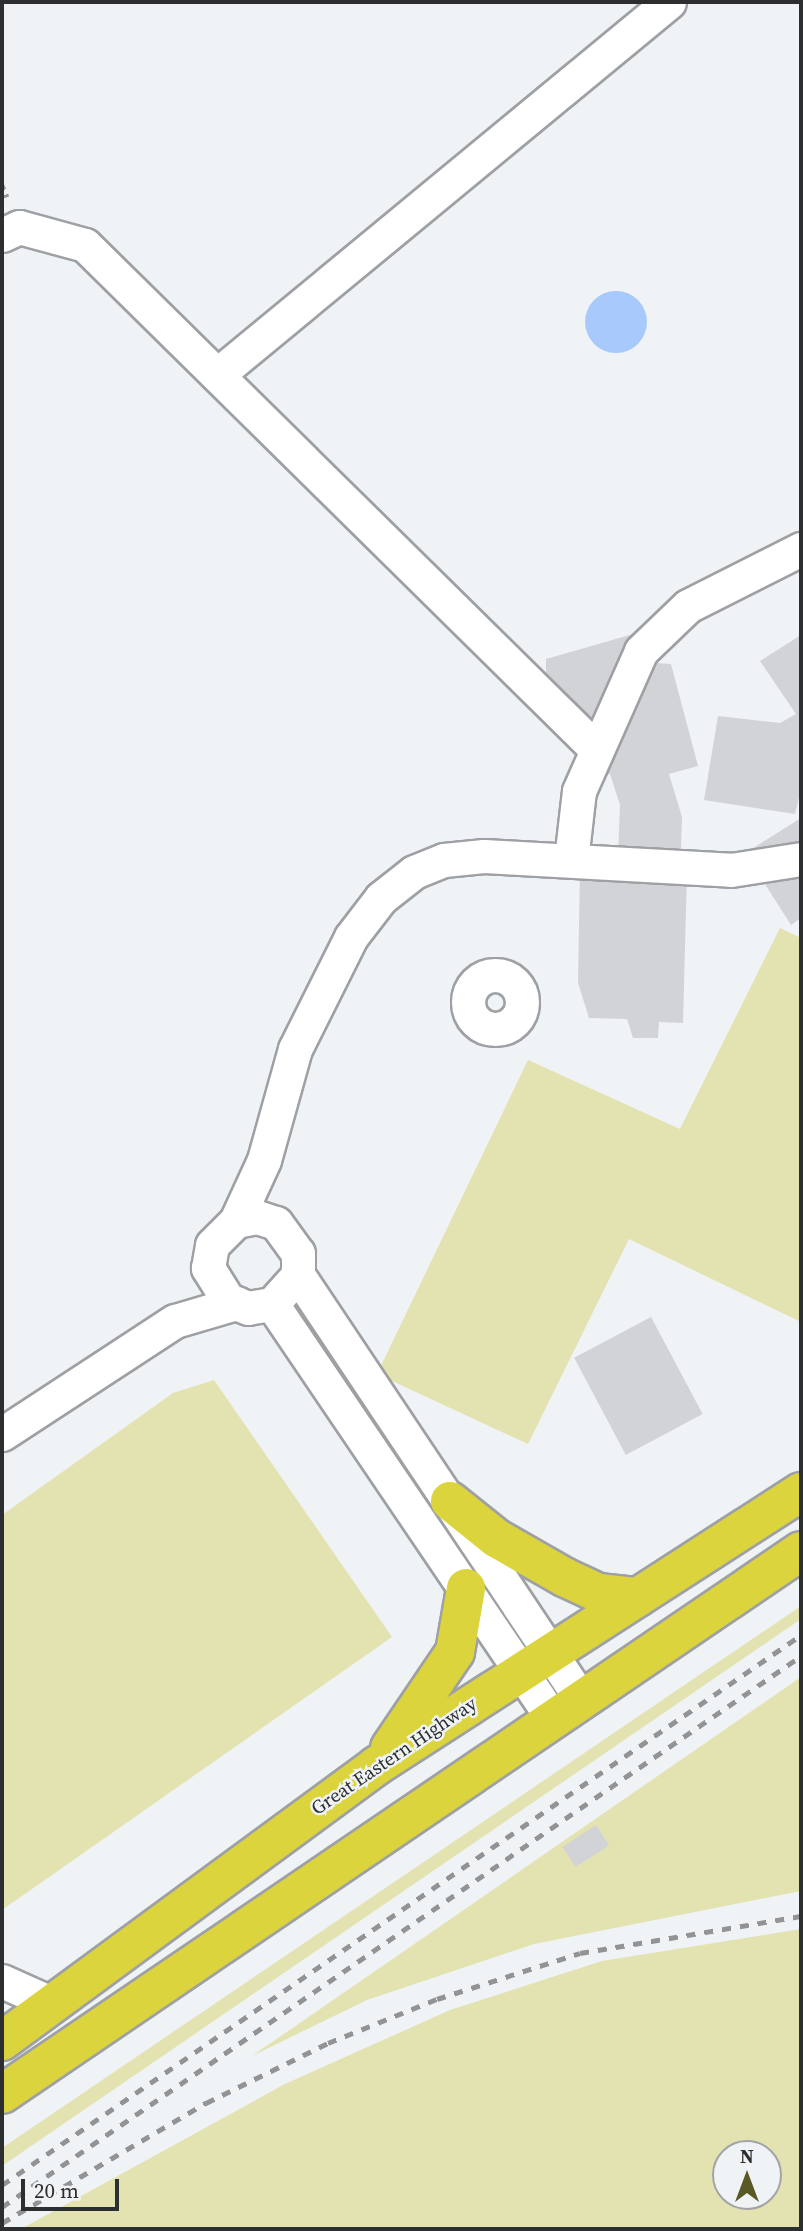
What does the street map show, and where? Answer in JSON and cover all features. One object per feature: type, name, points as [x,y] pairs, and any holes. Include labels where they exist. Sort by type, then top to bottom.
[{"type":"highway","name":"Great Eastern Highway","points":[[2,2041],[376,1766],[801,1492]]},
{"type":"highway","points":[[450,1501],[496,1538],[565,1577],[599,1593],[638,1597]]},
{"type":"highway","points":[[2,2094],[801,1551]]},
{"type":"highway","points":[[376,1766],[455,1652],[467,1588]]},
{"type":"lane","points":[[217,376],[669,2]]},
{"type":"lane","points":[[2,235],[19,227],[85,245],[594,747]]},
{"type":"lane","points":[[570,860],[579,791],[594,747],[640,651],[688,606],[801,549]]},
{"type":"lane","points":[[175,1321],[208,1268],[218,1235],[236,1220],[264,1160],[295,1049],[351,937],[381,898],[414,872],[444,860],[570,860],[731,870],[801,859]]},
{"type":"lane","points":[[264,1160],[299,1253],[298,1275],[450,1501],[537,1662],[567,1709]]},
{"type":"lane","points":[[236,1220],[257,1217],[291,1236]]},
{"type":"lane","points":[[208,1268],[215,1286],[236,1303]]},
{"type":"lane","points":[[2,1434],[175,1321],[236,1303],[272,1304],[298,1275]]},
{"type":"lane","points":[[272,1304],[467,1588],[537,1662]]},
{"type":"lane","points":[[2,1981],[52,2004]]},
{"type":"green space","points":[[780,928],[801,938],[801,1322],[629,1239],[528,1444],[377,1374],[528,1060],[680,1129]]},
{"type":"green space","points":[[214,1380],[392,1637],[2,1910],[2,1515],[173,1393]]},
{"type":"green space","points":[[801,1606],[801,1619],[2,2166],[2,2148]]},
{"type":"green space","points":[[801,1677],[801,1891],[534,1944],[367,2000],[252,2056]]},
{"type":"green space","points":[[801,1929],[801,2229],[21,2229],[285,2084],[450,2010],[602,1961]]},
{"type":"water","points":[[610,291],[622,291],[638,300],[645,310],[645,334],[638,344],[622,353],[610,353],[599,348],[590,339],[585,328],[585,316],[590,305],[599,296]]},
{"type":"building","points":[[647,630],[656,663],[671,664],[698,766],[669,774],[682,817],[681,848],[663,853],[687,874],[683,1023],[659,1022],[658,1038],[633,1038],[627,1019],[589,1018],[578,983],[580,866],[618,855],[620,805],[610,774],[584,774],[546,679],[546,659]]},
{"type":"building","points":[[801,635],[801,789],[795,814],[704,800],[718,716],[780,723],[796,714],[760,661]]},
{"type":"building","points":[[801,818],[801,918],[791,925],[745,853]]},
{"type":"building","points":[[651,1317],[703,1414],[626,1455],[574,1358]]},
{"type":"building","points":[[596,1825],[609,1845],[576,1867],[562,1847]]},
{"type":"railway","points":[[2,2185],[801,1635]]},
{"type":"railway","points":[[2,2207],[801,1656]]},
{"type":"railway","points":[[2,2223],[206,2103],[328,2043],[437,1999],[580,1953],[801,1916]]}]
